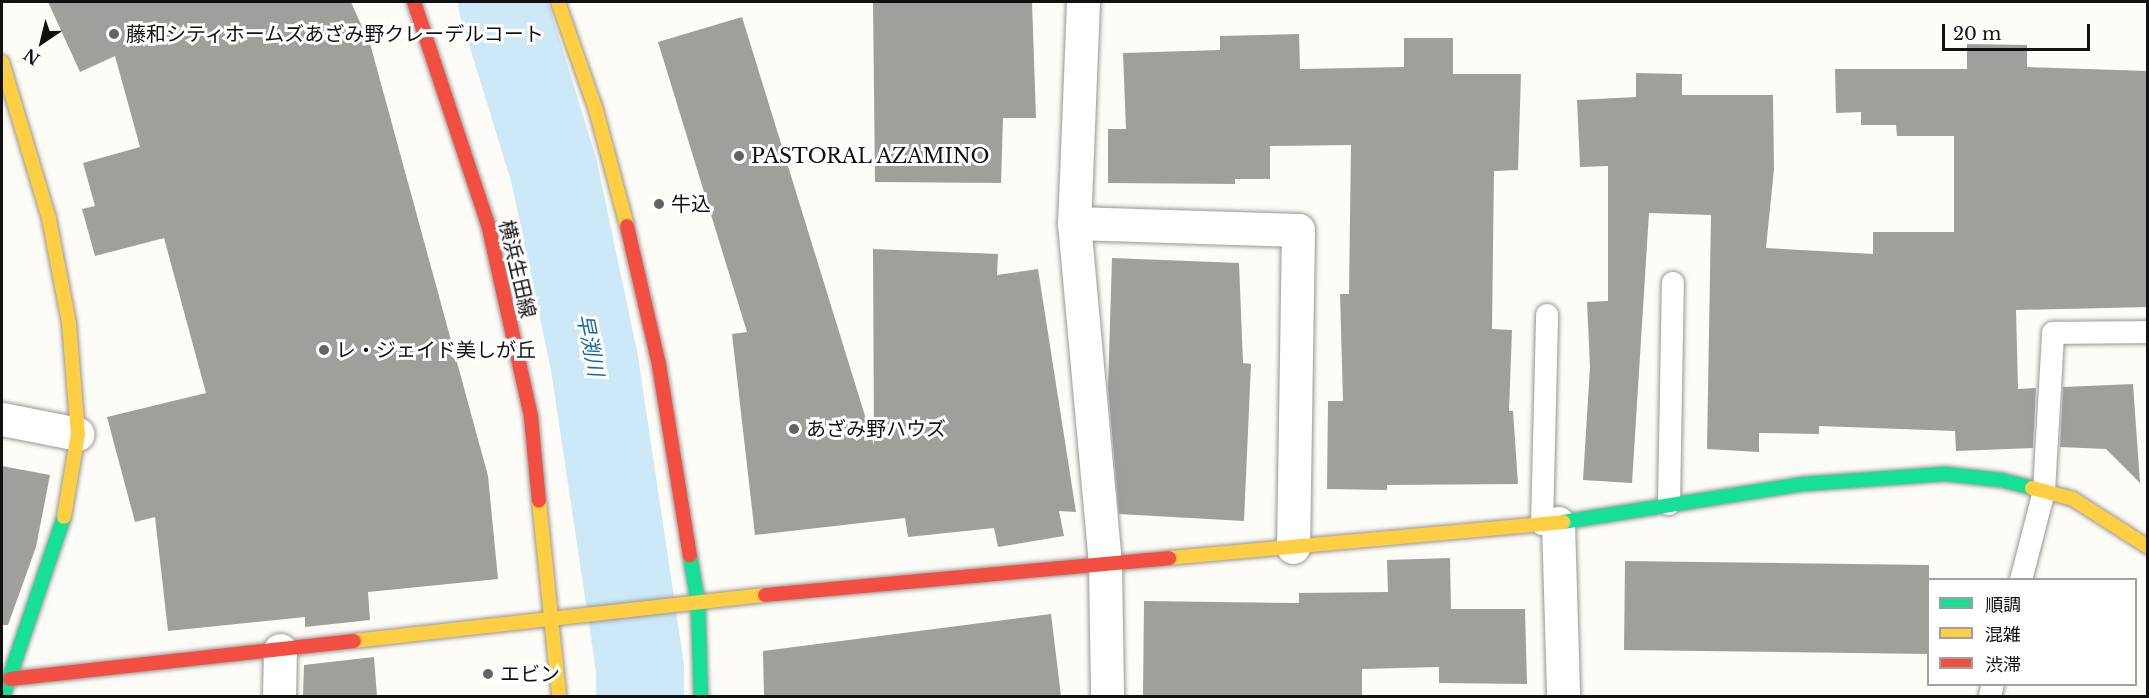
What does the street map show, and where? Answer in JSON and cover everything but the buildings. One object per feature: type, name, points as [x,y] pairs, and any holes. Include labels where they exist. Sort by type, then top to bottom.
[{"type":"street","name":"横浜生田線","points":[[414,2],[488,224],[531,417],[559,696]]},
{"type":"street","points":[[558,2],[596,110],[632,243],[659,365],[698,603],[701,696]]},
{"type":"street","points":[[1083,2],[1074,223],[1105,565],[1107,696]]},
{"type":"street","points":[[2,62],[49,219],[69,323],[78,434],[72,485],[57,548],[3,696]]},
{"type":"street","points":[[1074,223],[1299,230],[1293,547]]},
{"type":"street","points":[[2,419],[78,434]]},
{"type":"street","points":[[10,680],[698,603],[1550,524],[1804,484],[1945,474],[2044,491],[2073,499],[2130,532],[2148,547]]},
{"type":"street","points":[[1550,524],[1563,696]]},
{"type":"street","points":[[279,696],[280,650]]},
{"type":"lane","points":[[1670,504],[1673,283]]},
{"type":"lane","points":[[1547,315],[1550,524]]},
{"type":"lane","points":[[2020,578],[2044,491],[2053,333],[2148,332]]},
{"type":"waterway","name":"早渕川","points":[[502,2],[554,171],[594,360],[640,669],[640,696]]},
{"type":"traffic: fast","points":[[1563,522],[1804,484],[1945,474],[2001,480],[2032,488]]},
{"type":"traffic: fast","points":[[3,696],[64,517]]},
{"type":"traffic: fast","points":[[690,556],[698,603],[701,696]]},
{"type":"traffic: slow","points":[[558,2],[596,110],[627,226]]},
{"type":"traffic: slow","points":[[2,62],[49,219],[69,323],[78,434],[64,517]]},
{"type":"traffic: slow","points":[[2032,488],[2073,499],[2148,547]]},
{"type":"traffic: slow","points":[[539,501],[559,696]]},
{"type":"traffic: slow","points":[[1169,558],[1563,522]]},
{"type":"traffic: slow","points":[[354,641],[765,595]]},
{"type":"traffic: jam","points":[[414,2],[488,224],[531,417],[539,501]]},
{"type":"traffic: jam","points":[[627,226],[659,365],[690,556]]},
{"type":"traffic: jam","points":[[765,595],[1169,558]]},
{"type":"traffic: jam","points":[[10,679],[354,641]]},
{"type":"place","name":"藤和シティホームズあざみ野クレーデルコート","points":[[114,34]]},
{"type":"place","name":"PASTORAL AZAMINO","points":[[739,156]]},
{"type":"place","name":"牛込","points":[[659,204]]},
{"type":"place","name":"レ・ジェイド美しが丘","points":[[324,350]]},
{"type":"place","name":"あざみ野ハウズ","points":[[794,429]]},
{"type":"place","name":"エビン","points":[[488,674]]}]
